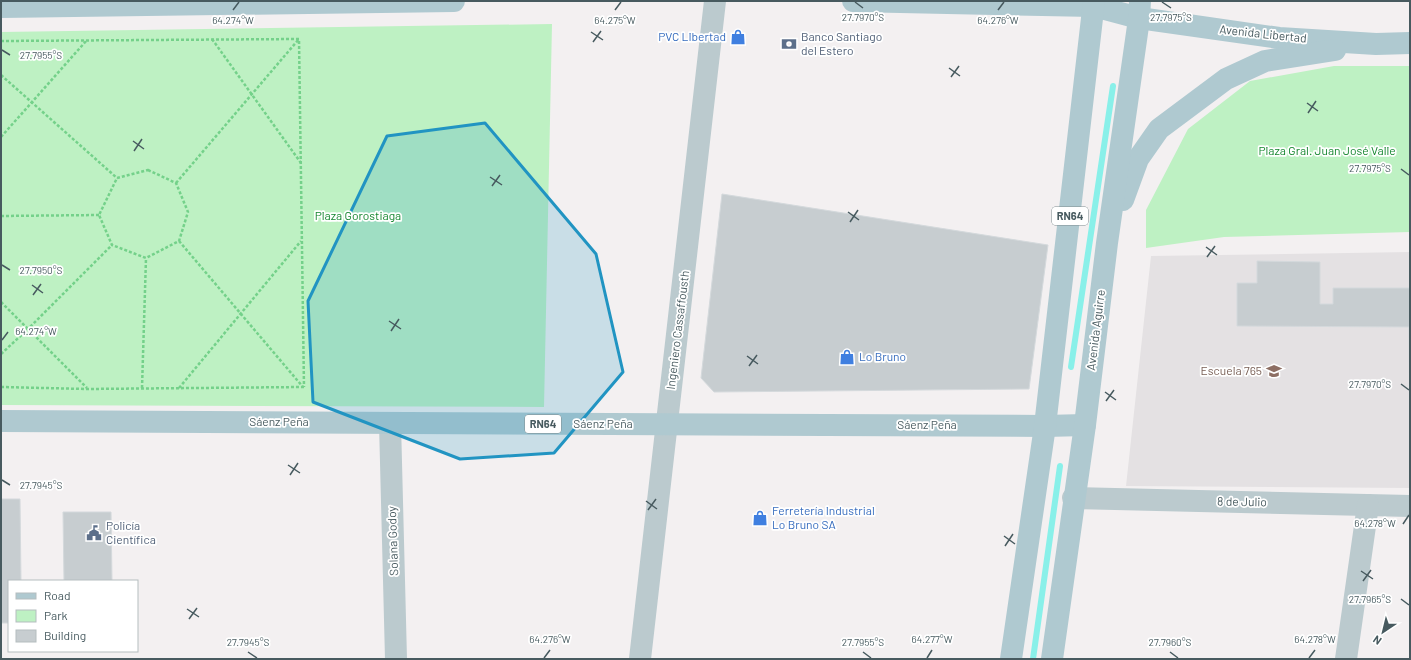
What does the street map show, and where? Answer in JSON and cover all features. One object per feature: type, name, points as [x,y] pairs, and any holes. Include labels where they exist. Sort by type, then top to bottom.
[{"type":"main road","points":[[1,8],[454,1]]},
{"type":"main road","name":"Avenida Libertad","points":[[853,1],[1098,3],[1279,38],[1376,44],[1410,43]]},
{"type":"main road","name":"RN64","points":[[1045,426],[1098,3]]},
{"type":"main road","name":"Avenida Aguirre","points":[[1052,659],[1107,243],[1140,10]]},
{"type":"main road","points":[[1107,243],[1138,159],[1159,129],[1226,79],[1265,61],[1376,44]]},
{"type":"main road","name":"Sáenz Peña","points":[[1,421],[1084,425]]},
{"type":"main road","points":[[1011,659],[1045,426]]},
{"type":"street","name":"Ingeniero Cassaffousth","points":[[640,659],[715,1]]},
{"type":"street","name":"Solana Godoy","points":[[390,423],[396,659]]},
{"type":"street","name":"8 de Julio","points":[[1073,498],[1410,506]]},
{"type":"street","points":[[1346,659],[1368,505]]},
{"type":"path","points":[[212,39],[301,163]]},
{"type":"path","points":[[1,40],[300,39]]},
{"type":"path","points":[[176,183],[300,39]]},
{"type":"path","points":[[300,39],[304,387]]},
{"type":"path","points":[[1,137],[88,40]]},
{"type":"path","points":[[1,75],[117,178]]},
{"type":"path","points":[[148,170],[176,183],[188,212],[179,241],[146,258],[112,245],[99,215],[117,178],[148,170]]},
{"type":"path","points":[[1,216],[99,215]]},
{"type":"path","points":[[179,241],[304,387]]},
{"type":"path","points":[[179,388],[302,241]]},
{"type":"path","points":[[1,354],[112,245]]},
{"type":"path","points":[[142,388],[146,258]]},
{"type":"path","points":[[1,302],[87,389]]},
{"type":"path","points":[[1,387],[87,389],[304,387]]},
{"type":"highlighted area","points":[[485,123],[596,254],[623,372],[554,453],[460,459],[313,402],[308,301],[387,136]]},
{"type":"shaded area","name":"Escuela 765","points":[[1410,252],[1410,488],[1126,486],[1151,256]]},
{"type":"green space","name":"Plaza Gorostiaga","points":[[552,24],[544,407],[1,405],[1,32]]},
{"type":"green space","name":"Plaza Gral. Juan José Valle","points":[[1334,66],[1410,66],[1410,232],[1224,237],[1146,248],[1146,210],[1188,129],[1250,81]]},
{"type":"building","points":[[722,194],[1048,245],[1029,389],[714,392],[701,378]]},
{"type":"building","points":[[1257,261],[1320,262],[1320,304],[1333,304],[1333,288],[1410,288],[1410,420],[1409,327],[1237,326],[1237,283],[1257,283]]},
{"type":"building","points":[[1,499],[20,499],[21,580],[8,580],[8,623],[1,623]]},
{"type":"building","points":[[63,512],[111,512],[112,580],[64,580]]},
{"type":"waterway","points":[[1071,367],[1113,86]]},
{"type":"waterway","points":[[1033,659],[1060,466]]},
{"type":"place","name":"PVC LIbertad","points":[[738,37]]},
{"type":"place","name":"Banco Santiago del Estero","points":[[789,44]]},
{"type":"place","name":"Lo Bruno","points":[[847,357]]},
{"type":"place","name":"Escuela 765","points":[[1274,371]]},
{"type":"place","name":"Ferretería Industrial Lo Bruno SA","points":[[760,518]]},
{"type":"place","name":"Policía Científica","points":[[94,533]]}]
